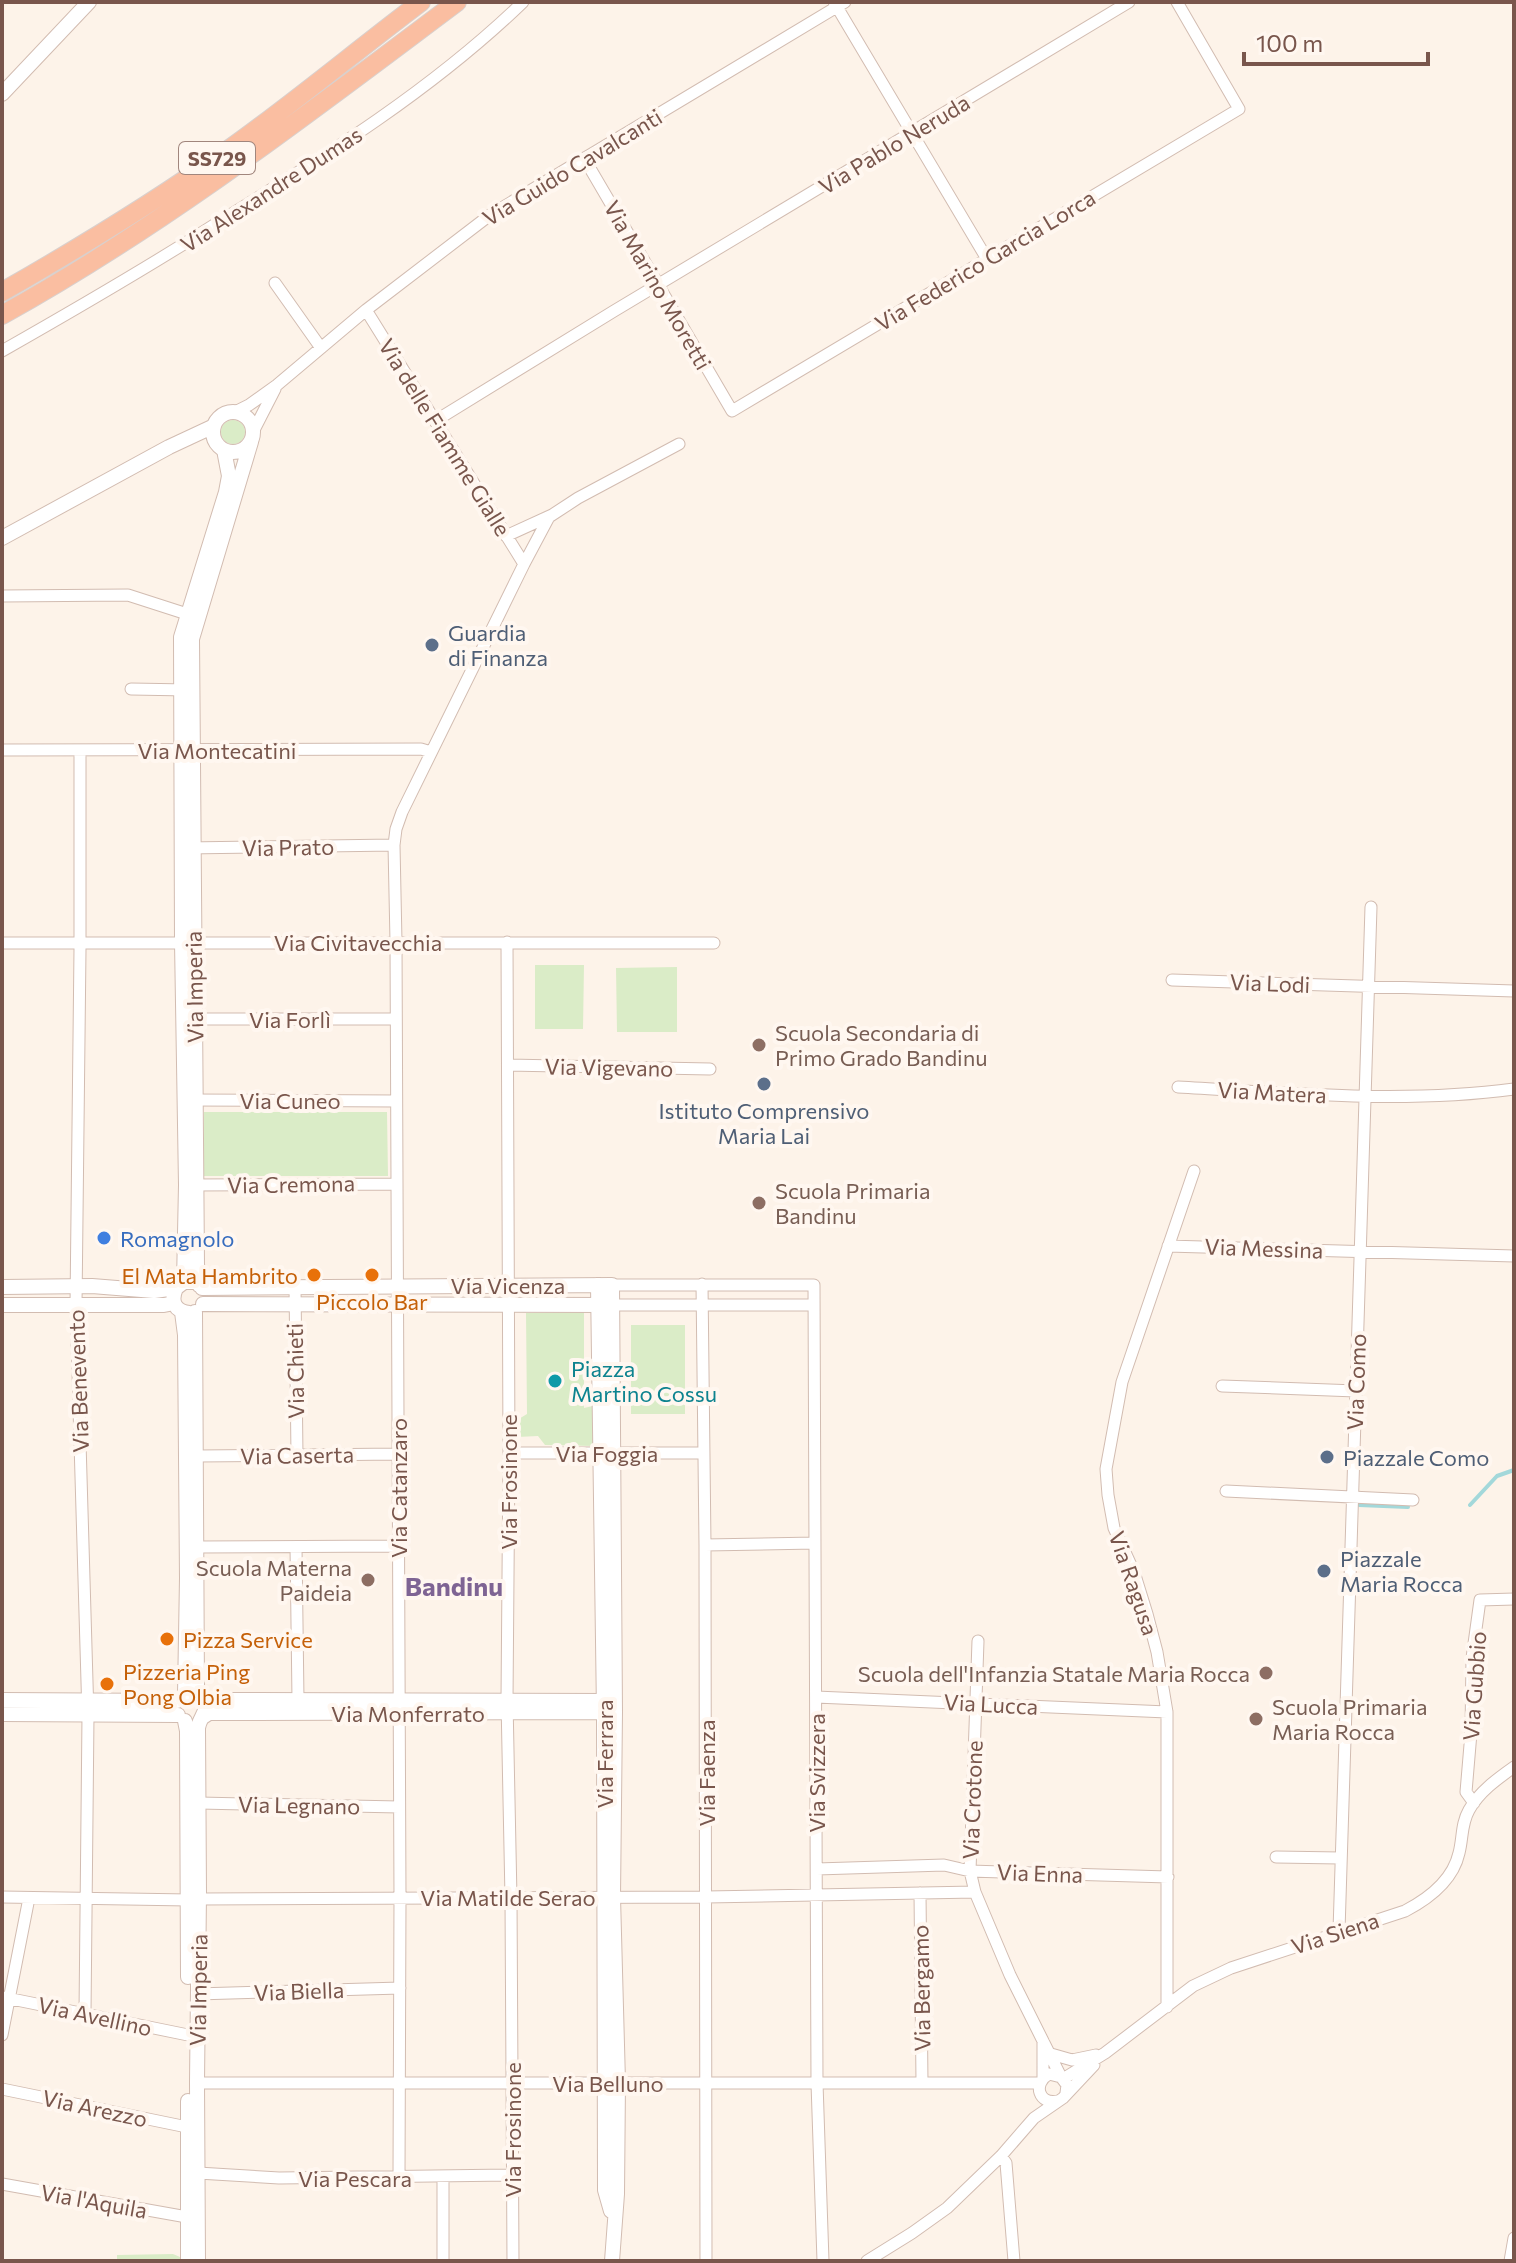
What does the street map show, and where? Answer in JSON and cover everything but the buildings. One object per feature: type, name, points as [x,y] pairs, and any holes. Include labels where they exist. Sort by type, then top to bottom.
[{"type":"highway","name":"SS729","points":[[2,292],[92,240],[231,148],[420,2]]},
{"type":"highway","name":"SS729","points":[[2,315],[97,261],[457,2]]},
{"type":"street","points":[[2,94],[89,2]]},
{"type":"street","name":"Via Alexandre Dumas","points":[[2,351],[151,266],[293,178],[432,80],[523,2]]},
{"type":"street","name":"Via Pablo Neruda","points":[[435,421],[1129,2]]},
{"type":"street","name":"Via Federico Garcia Lorca","points":[[732,411],[1239,109],[1177,2]]},
{"type":"street","points":[[839,4],[987,259]]},
{"type":"street","name":"Via Guido Cavalcanti","points":[[235,412],[277,385],[366,310],[490,215],[839,4]]},
{"type":"street","name":"Via Marino Moretti","points":[[584,158],[732,411]]},
{"type":"street","points":[[275,283],[321,348]]},
{"type":"street","name":"Via delle Fiamme Gialle","points":[[366,310],[524,564]]},
{"type":"street","name":"Via Guido Cavalcanti","points":[[252,436],[277,385]]},
{"type":"street","points":[[2,538],[169,447],[214,426],[222,415],[235,412],[249,420],[252,436],[242,450],[236,452],[221,448],[206,440],[169,447]]},
{"type":"street","points":[[214,426],[214,440],[221,448]]},
{"type":"street","name":"Via Imperia","points":[[198,2261],[197,1994],[187,1731],[197,1691],[198,1547],[189,1297],[188,690],[192,639],[252,436]]},
{"type":"street","points":[[506,536],[552,515],[679,444]]},
{"type":"street","name":"Via Imperia","points":[[188,690],[181,637],[226,492],[229,476],[221,448]]},
{"type":"street","name":"Via Catanzaro","points":[[399,2178],[394,845],[402,812],[543,526],[552,515]]},
{"type":"street","points":[[2,596],[128,595],[187,614]]},
{"type":"street","points":[[131,689],[188,690]]},
{"type":"street","name":"Via Montecatini","points":[[2,750],[421,749],[431,752]]},
{"type":"street","name":"Via Benevento","points":[[80,750],[76,1305],[88,1707],[85,2013]]},
{"type":"street","name":"Via Prato","points":[[189,848],[394,845]]},
{"type":"street","name":"Via Como","points":[[1339,1931],[1371,907]]},
{"type":"street","name":"Via Frosinone","points":[[507,942],[507,1707],[513,2261]]},
{"type":"street","name":"Via Civitavecchia","points":[[2,943],[714,943]]},
{"type":"street","name":"Via Lodi","points":[[1172,980],[1514,991]]},
{"type":"street","name":"Via Forlì","points":[[190,1019],[395,1019]]},
{"type":"street","name":"Via Vigevano","points":[[508,1065],[710,1069]]},
{"type":"street","name":"Via Matera","points":[[1178,1087],[1365,1097],[1469,1095],[1514,1089]]},
{"type":"street","name":"Via Cuneo","points":[[190,1100],[396,1101]]},
{"type":"street","name":"Via Ragusa","points":[[1167,2007],[1167,1712],[1147,1614],[1134,1572],[1114,1528],[1106,1469],[1122,1382],[1194,1171]]},
{"type":"street","name":"Via Cremona","points":[[191,1185],[396,1184]]},
{"type":"street","name":"Via Messina","points":[[1168,1246],[1514,1256]]},
{"type":"street","name":"Via Faenza","points":[[702,1284],[706,2261]]},
{"type":"street","name":"Via Ferrara","points":[[605,1285],[612,2082],[605,2190],[614,2222],[612,2261]]},
{"type":"street","name":"Via Vicenza","points":[[2,1305],[164,1305],[189,1297],[295,1287],[814,1285]]},
{"type":"street","name":"Via Svizzera","points":[[814,1285],[817,2083],[823,2261]]},
{"type":"street","name":"Via Vicenza","points":[[2,1287],[76,1286],[294,1305],[814,1305]]},
{"type":"street","name":"Via Chieti","points":[[295,1287],[297,1456]]},
{"type":"street","name":"Via Imperia","points":[[188,2261],[188,2035],[199,1803],[191,1708],[187,1594],[185,1335],[189,1297]]},
{"type":"street","points":[[1222,1386],[1356,1391]]},
{"type":"street","name":"Via Foggia","points":[[509,1453],[704,1453]]},
{"type":"street","name":"Via Caserta","points":[[197,1456],[398,1454]]},
{"type":"street","points":[[1226,1491],[1413,1500]]},
{"type":"street","points":[[705,1545],[815,1543]]},
{"type":"street","points":[[198,1547],[398,1546]]},
{"type":"street","points":[[296,1547],[298,1700]]},
{"type":"street","name":"Via Gubbio","points":[[1474,1803],[1466,1792],[1472,1658],[1480,1600],[1514,1599]]},
{"type":"street","name":"Via Crotone","points":[[978,1641],[970,1871],[975,1892],[1010,1975],[1062,2078]]},
{"type":"street","name":"Via Lucca","points":[[816,1697],[1167,1712]]},
{"type":"street","name":"Via Monferrato","points":[[2,1700],[88,1707],[191,1708],[298,1700],[398,1707]]},
{"type":"street","name":"Via Monferrato","points":[[2,1714],[88,1707]]},
{"type":"street","name":"Via Monferrato","points":[[191,1708],[209,1713],[398,1707],[610,1707]]},
{"type":"street","name":"Via Siena","points":[[1062,2078],[1105,2053],[1193,1986],[1231,1968],[1405,1911],[1422,1902],[1449,1876],[1459,1855],[1463,1822],[1474,1803],[1498,1778],[1514,1767]]},
{"type":"street","name":"Via Legnano","points":[[199,1803],[399,1807]]},
{"type":"street","points":[[1276,1857],[1340,1858]]},
{"type":"street","name":"Via Enna","points":[[817,1869],[944,1865],[970,1871],[1168,1877]]},
{"type":"street","name":"Via Enna","points":[[818,1895],[975,1892]]},
{"type":"street","name":"Via Bergamo","points":[[920,1893],[922,2082]]},
{"type":"street","name":"Via Matilde Serao","points":[[2,1897],[194,1900],[818,1895]]},
{"type":"street","points":[[2,2035],[6,1998],[29,1898]]},
{"type":"street","name":"Via Biella","points":[[197,1994],[400,1988]]},
{"type":"street","name":"Via Avellino","points":[[6,1998],[188,2035]]},
{"type":"street","name":"Via Crotone","points":[[1040,2087],[1043,2040]]},
{"type":"street","points":[[1051,2054],[1072,2060],[1105,2053]]},
{"type":"street","name":"Via Siena","points":[[867,2261],[947,2208],[1001,2156],[1034,2118],[1063,2097],[1105,2053]]},
{"type":"street","points":[[1051,2074],[1062,2078],[1067,2085],[1063,2097],[1048,2102],[1040,2087],[1051,2074]]},
{"type":"street","name":"Via Belluno","points":[[197,2083],[1019,2082],[1040,2087]]},
{"type":"street","name":"Via Siena","points":[[1019,2135],[1040,2087]]},
{"type":"street","name":"Via Arezzo","points":[[2,2089],[187,2127]]},
{"type":"street","points":[[1001,2156],[1006,2163],[1014,2261]]},
{"type":"street","name":"Via Pescara","points":[[198,2173],[279,2178],[512,2175]]},
{"type":"street","points":[[443,2177],[443,2261]]},
{"type":"street","name":"Via l'Aquila","points":[[2,2184],[187,2217]]},
{"type":"street","points":[[1510,2261],[1514,2238]]},
{"type":"green space","points":[[233,420],[244,427],[245,432],[238,443],[233,444],[222,437],[221,432],[228,421]]},
{"type":"green space","points":[[535,965],[584,965],[583,1029],[535,1029]]},
{"type":"green space","points":[[677,967],[677,1032],[617,1032],[616,968]]},
{"type":"green space","points":[[204,1112],[387,1112],[388,1176],[204,1176]]},
{"type":"green space","name":"Piazza Martino Cossu","points":[[584,1312],[584,1408],[593,1406],[594,1446],[545,1445],[538,1436],[517,1437],[517,1420],[527,1414],[526,1313]]},
{"type":"green space","points":[[631,1325],[685,1325],[685,1414],[631,1414]]},
{"type":"green space","points":[[173,2254],[182,2261],[117,2261],[117,2255]]},
{"type":"waterway","points":[[1470,1505],[1497,1476],[1514,1470]]},
{"type":"waterway","points":[[1359,1505],[1408,1507]]},
{"type":"place","name":"Guardia di Finanza","points":[[432,645]]},
{"type":"place","name":"Scuola Secondaria di Primo Grado Bandinu","points":[[759,1045]]},
{"type":"place","name":"Istituto Comprensivo Maria Lai","points":[[764,1084]]},
{"type":"place","name":"Scuola Primaria Bandinu","points":[[759,1203]]},
{"type":"place","name":"Romagnolo","points":[[104,1238]]},
{"type":"place","name":"El Mata Hambrito","points":[[314,1275]]},
{"type":"place","name":"Piccolo Bar","points":[[372,1275]]},
{"type":"place","name":"Piazza Martino Cossu","points":[[555,1381]]},
{"type":"place","name":"Piazzale Como","points":[[1327,1457]]},
{"type":"place","name":"Piazzale Maria Rocca","points":[[1324,1571]]},
{"type":"place","name":"Scuola Materna Paideia","points":[[368,1580]]},
{"type":"place","name":"Pizza Service","points":[[167,1639]]},
{"type":"place","name":"Scuola dell'Infanzia Statale Maria Rocca","points":[[1266,1673]]},
{"type":"place","name":"Pizzeria Ping Pong Olbia","points":[[107,1684]]},
{"type":"place","name":"Scuola Primaria Maria Rocca","points":[[1256,1719]]},
{"type":"district","name":"Bandinu","points":[[454,1585]]}]
